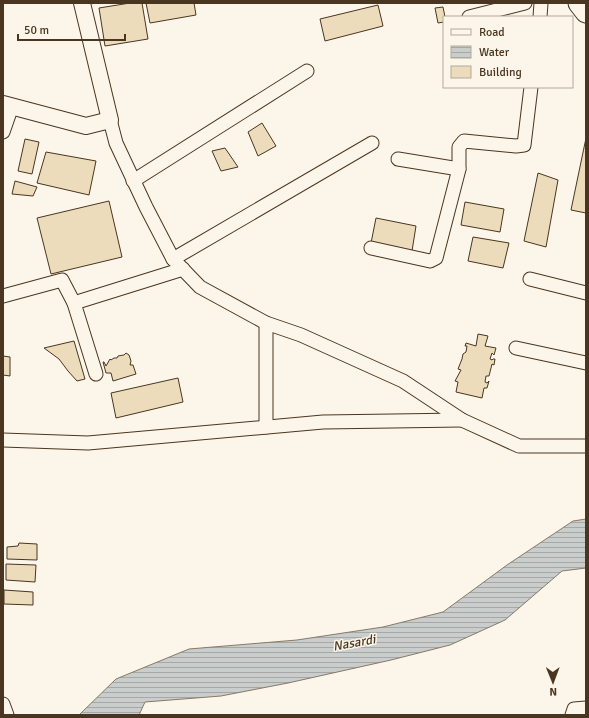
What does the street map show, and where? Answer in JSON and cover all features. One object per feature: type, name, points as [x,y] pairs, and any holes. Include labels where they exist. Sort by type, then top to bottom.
[{"type":"highway","points":[[579,3],[586,12]]},
{"type":"street","points":[[82,3],[116,143],[173,259],[200,287],[266,323],[302,335],[403,381],[462,420],[519,446],[586,446]]},
{"type":"street","points":[[473,16],[525,3]]},
{"type":"street","points":[[540,16],[541,3]]},
{"type":"street","points":[[134,181],[307,71]]},
{"type":"street","points":[[370,248],[430,261],[436,258],[459,169],[459,147],[464,141],[516,146],[524,145],[532,88]]},
{"type":"street","points":[[3,132],[8,105],[86,126],[110,120]]},
{"type":"street","points":[[173,259],[372,143]]},
{"type":"street","points":[[398,159],[459,169]]},
{"type":"street","points":[[74,303],[183,270]]},
{"type":"street","points":[[3,296],[62,280],[74,303],[96,374]]},
{"type":"street","points":[[530,280],[586,293]]},
{"type":"street","points":[[266,323],[266,427]]},
{"type":"street","points":[[516,348],[586,363]]},
{"type":"street","points":[[3,440],[88,443],[323,422],[462,420]]},
{"type":"street","points":[[3,704],[7,715]]},
{"type":"street","points":[[572,715],[574,709],[586,708]]},
{"type":"water","name":"Nasardi","points":[[586,519],[586,568],[562,571],[505,620],[450,645],[288,683],[221,696],[145,702],[139,715],[79,715],[116,679],[189,649],[297,640],[383,627],[443,612],[507,565],[573,521]]},
{"type":"building","points":[[130,3],[142,3],[148,39],[105,46],[99,8]]},
{"type":"building","points":[[146,3],[194,3],[196,15],[150,23]]},
{"type":"building","points":[[378,5],[383,26],[325,41],[320,19]]},
{"type":"building","points":[[443,7],[445,16],[443,16],[443,22],[438,23],[435,8]]},
{"type":"building","points":[[262,123],[276,146],[258,156],[248,132]]},
{"type":"building","points":[[586,138],[586,213],[571,210]]},
{"type":"building","points":[[25,139],[39,142],[32,174],[18,171]]},
{"type":"building","points":[[225,148],[238,167],[221,171],[212,151]]},
{"type":"building","points":[[46,152],[96,161],[89,195],[37,183]]},
{"type":"building","points":[[538,173],[558,180],[546,247],[524,241]]},
{"type":"building","points":[[15,181],[37,187],[33,196],[12,194]]},
{"type":"building","points":[[109,201],[122,257],[51,274],[37,218]]},
{"type":"building","points":[[465,202],[504,209],[500,232],[461,225]]},
{"type":"building","points":[[376,218],[416,226],[412,251],[371,243]]},
{"type":"building","points":[[473,237],[509,243],[503,268],[468,261]]},
{"type":"building","points":[[478,334],[488,336],[485,346],[496,348],[494,355],[492,353],[490,359],[495,359],[494,365],[492,364],[489,376],[486,376],[485,382],[487,383],[489,381],[487,388],[484,388],[482,398],[456,392],[458,382],[455,381],[461,370],[458,369],[463,354],[466,352],[466,343],[476,346]]},
{"type":"building","points":[[74,341],[85,379],[77,381],[59,359],[44,348]]},
{"type":"building","points":[[126,353],[129,355],[131,361],[130,365],[133,365],[136,374],[113,381],[111,373],[106,373],[103,362],[106,366],[110,359],[117,358],[118,356]]},
{"type":"building","points":[[3,356],[10,357],[10,376],[3,375]]},
{"type":"building","points":[[178,378],[183,402],[116,418],[111,393]]},
{"type":"building","points":[[19,543],[37,544],[37,560],[7,559],[7,547],[18,546]]},
{"type":"building","points":[[6,564],[36,565],[35,582],[6,580]]},
{"type":"building","points":[[4,590],[33,592],[33,605],[4,604]]}]
